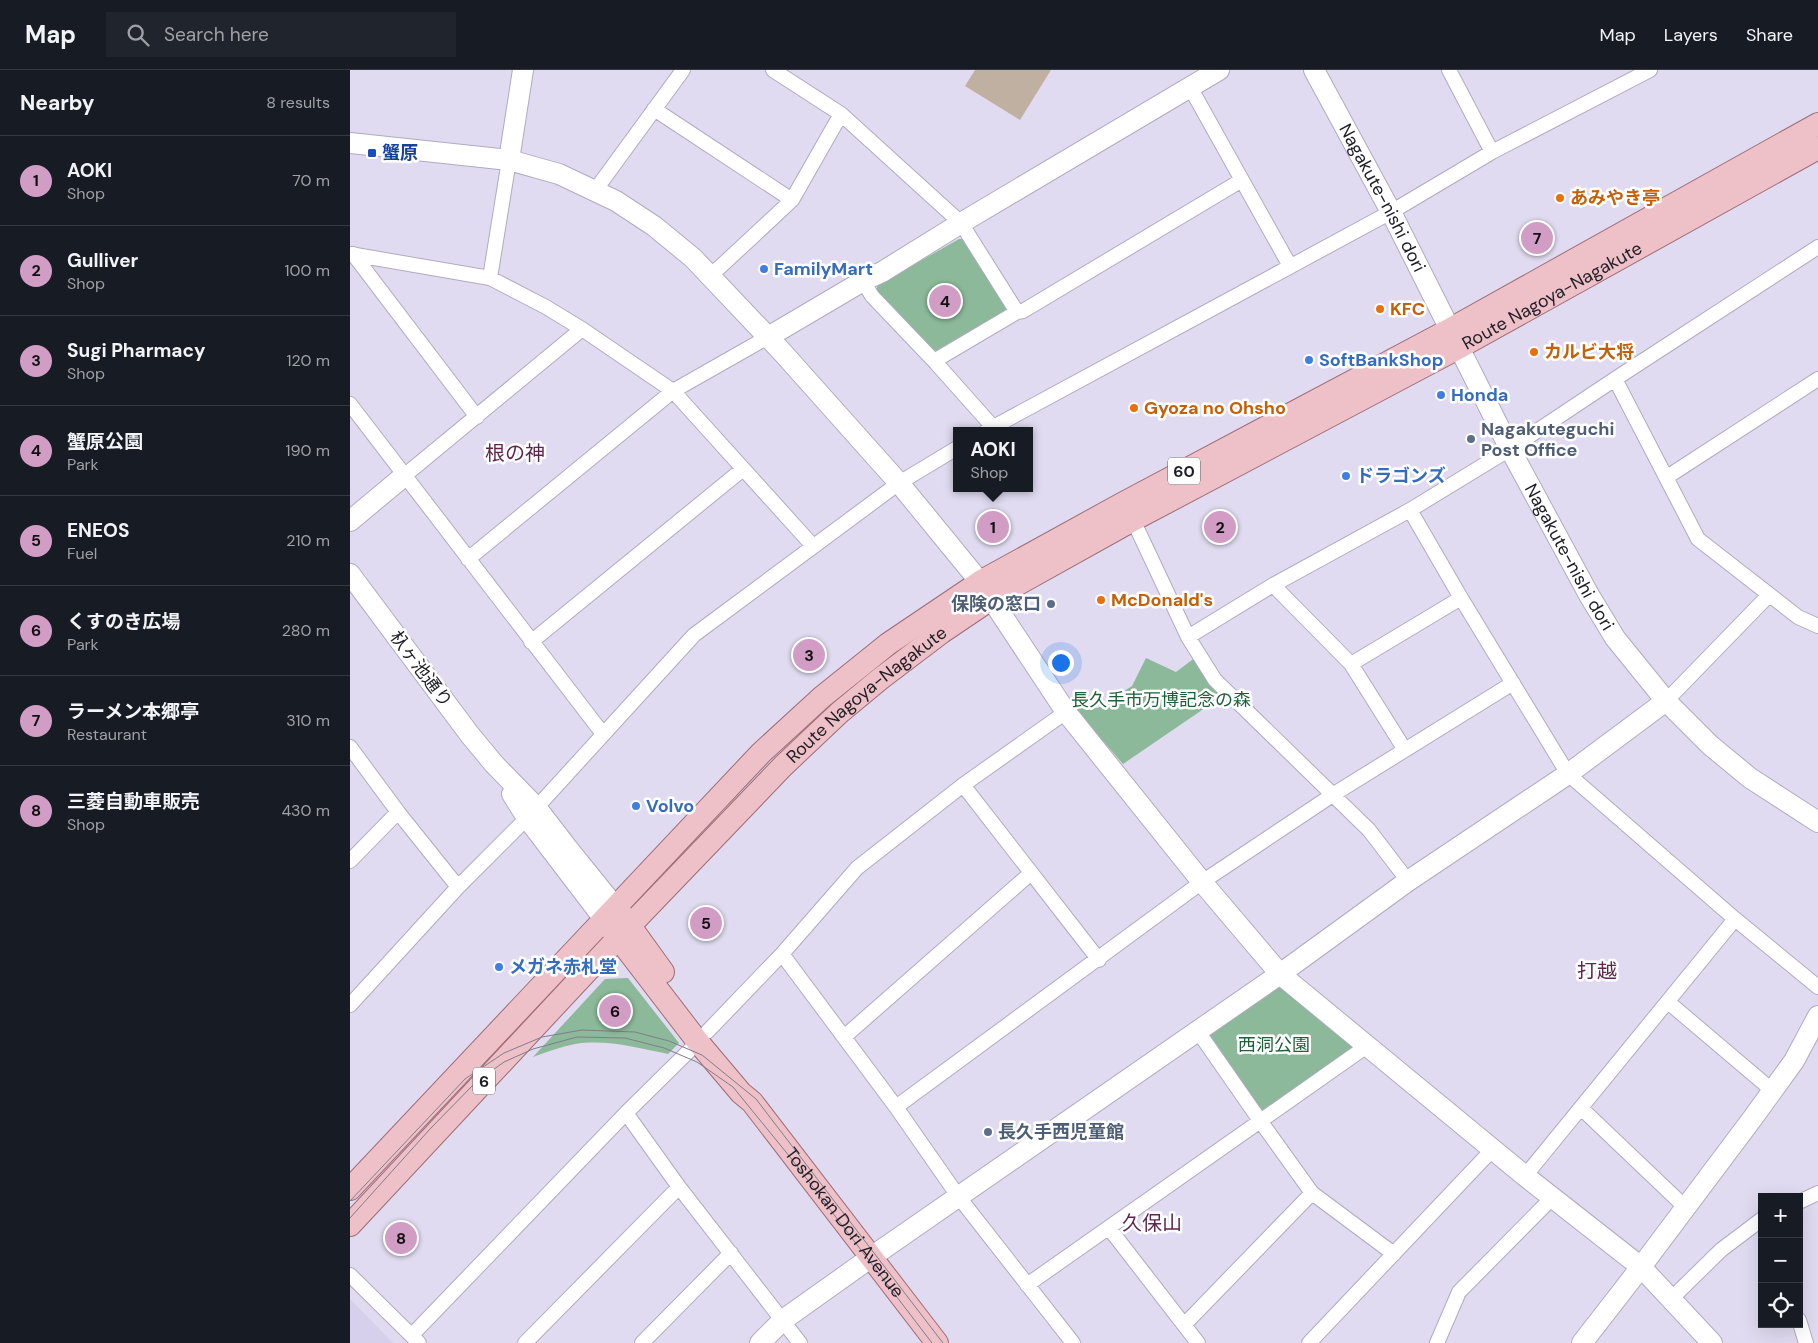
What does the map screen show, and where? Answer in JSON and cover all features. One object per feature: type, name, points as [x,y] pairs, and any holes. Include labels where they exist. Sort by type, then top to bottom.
[{"type":"main road","name":"Route Nagoya-Nagakute","points":[[610,913],[761,753],[822,697],[888,644],[985,591],[1133,520],[1453,339],[1818,124]]},
{"type":"main road","name":"Route Nagoya-Nagakute","points":[[624,932],[783,766],[839,713],[942,632],[985,591],[1120,505],[1453,339],[1818,148]]},
{"type":"main road","name":"Toshokan Dori Avenue","points":[[610,913],[703,1037],[740,1093],[752,1102],[937,1343]]},
{"type":"main road","name":"6","points":[[350,1189],[610,913]]},
{"type":"main road","name":"6","points":[[350,1225],[624,932]]},
{"type":"street","points":[[490,278],[523,70]]},
{"type":"street","points":[[594,192],[683,70]]},
{"type":"street","points":[[773,70],[841,114],[961,222],[1017,312]]},
{"type":"street","points":[[468,559],[673,391],[862,281],[882,272],[961,222],[1219,70]]},
{"type":"street","name":"Nagakute-nishi dori","points":[[1314,70],[1391,212],[1453,339],[1510,449],[1589,595],[1615,638],[1666,701],[1710,745],[1750,778],[1818,822]]},
{"type":"street","points":[[1449,70],[1492,152]]},
{"type":"street","points":[[993,427],[1391,212],[1492,152],[1650,70]]},
{"type":"street","points":[[1190,88],[1290,266]]},
{"type":"street","points":[[654,109],[792,200]]},
{"type":"street","points":[[709,275],[720,268],[792,200],[841,114]]},
{"type":"street","points":[[350,143],[509,160],[559,174],[616,201],[654,226],[686,252],[768,337],[899,483],[985,591],[1066,712],[1202,882],[1280,974],[1525,1176],[1553,1196],[1641,1267],[1712,1343]]},
{"type":"street","points":[[934,361],[1017,312],[1023,311],[1242,180]]},
{"type":"street","points":[[1188,637],[1273,585],[1410,510],[1510,449],[1818,247]]},
{"type":"street","points":[[351,254],[490,278],[546,307],[582,329],[673,391],[813,546]]},
{"type":"street","points":[[351,254],[477,417]]},
{"type":"street","points":[[862,281],[872,296],[934,361],[987,427]]},
{"type":"street","points":[[350,521],[582,329]]},
{"type":"street","points":[[1615,379],[1698,539],[1798,617],[1818,626]]},
{"type":"street","points":[[1667,477],[1818,379]]},
{"type":"street","points":[[350,404],[603,734]]},
{"type":"street","points":[[350,1005],[458,887],[532,812],[694,635],[899,483],[953,450]]},
{"type":"street","points":[[532,642],[743,469]]},
{"type":"street","points":[[1410,510],[1568,774],[1735,919],[1818,987]]},
{"type":"street","points":[[1133,520],[1188,637],[1215,680],[1369,830],[1408,881]]},
{"type":"street","name":"杁ヶ池通り","points":[[350,574],[610,913]]},
{"type":"street","points":[[1273,585],[1351,664],[1405,750]]},
{"type":"street","points":[[760,1343],[783,1320],[958,1196],[1280,974],[1408,881],[1568,774],[1666,701],[1769,595]]},
{"type":"street","points":[[1351,664],[1461,598]]},
{"type":"street","points":[[896,1107],[1099,960],[1202,882],[1334,794],[1513,683]]},
{"type":"street","points":[[350,1275],[416,1339],[626,1113],[703,1037],[782,954],[857,868],[963,784],[1066,712]]},
{"type":"street","points":[[350,747],[398,812],[458,887]]},
{"type":"street","points":[[963,784],[1099,960]]},
{"type":"street","points":[[350,861],[398,812]]},
{"type":"street","points":[[844,1037],[1031,873]]},
{"type":"street","points":[[1525,1176],[1735,919]]},
{"type":"street","points":[[782,954],[896,1107],[958,1196],[1073,1343]]},
{"type":"street","points":[[1668,1002],[1773,1090]]},
{"type":"street","points":[[1582,1343],[1686,1208],[1794,1061],[1818,1016]]},
{"type":"street","points":[[1198,1030],[1312,1193],[1394,1254]]},
{"type":"street","points":[[1027,1285],[1367,1046]]},
{"type":"street","points":[[1581,1108],[1686,1208]]},
{"type":"street","points":[[626,1113],[679,1187],[800,1343]]},
{"type":"street","points":[[1309,1343],[1493,1149]]},
{"type":"street","points":[[525,1343],[679,1187]]},
{"type":"street","points":[[1184,1325],[1312,1193]]},
{"type":"street","points":[[1803,1200],[1818,1193]]},
{"type":"street","points":[[1437,1343],[1459,1292],[1553,1196]]},
{"type":"street","points":[[1672,1298],[1721,1250],[1758,1223]]},
{"type":"street","points":[[1110,1228],[1198,1343]]},
{"type":"street","points":[[642,1343],[731,1253]]},
{"type":"street","points":[[1801,1328],[1806,1343]]},
{"type":"street","points":[[1814,1343],[1818,1340]]},
{"type":"shaded area","points":[[350,1299],[393,1343],[350,1343]]},
{"type":"green space","points":[[959,239],[964,239],[1010,311],[938,352],[931,348],[876,290],[878,285]]},
{"type":"green space","name":"長久手市万博記念の森","points":[[1196,657],[1224,695],[1123,764],[1072,705],[1098,708],[1132,686],[1146,658],[1176,672]]},
{"type":"green space","points":[[628,978],[679,1043],[668,1054],[622,1045],[587,1043],[548,1051],[533,1057],[605,979]]},
{"type":"green space","name":"西洞公園","points":[[1279,981],[1359,1046],[1263,1116],[1202,1033]]},
{"type":"building","points":[[975,70],[1051,70],[1020,120],[965,86]]},
{"type":"tram line","points":[[350,1201],[465,1079],[504,1053],[542,1037],[582,1030],[635,1032],[669,1041],[702,1055],[756,1099],[943,1343]]},
{"type":"tram line","points":[[350,1218],[430,1129],[476,1082],[504,1062],[533,1049],[577,1037],[625,1038],[664,1048],[697,1062],[733,1087],[790,1157],[932,1343]]},
{"type":"place","name":"蟹原","points":[[372,153]]},
{"type":"place","name":"あみやき亭","points":[[1560,198]]},
{"type":"place","name":"ラーメン本郷亭","points":[[1537,238]]},
{"type":"place","name":"FamilyMart","points":[[764,269]]},
{"type":"place","name":"蟹原公園","points":[[945,301]]},
{"type":"place","name":"KFC","points":[[1380,309]]},
{"type":"place","name":"カルビ大将","points":[[1534,352]]},
{"type":"place","name":"SoftBankShop","points":[[1309,360]]},
{"type":"place","name":"Honda","points":[[1441,395]]},
{"type":"place","name":"Gyoza no Ohsho","points":[[1134,408]]},
{"type":"place","name":"Nagakuteguchi Post Office","points":[[1471,439]]},
{"type":"place","name":"ドラゴンズ","points":[[1346,476]]},
{"type":"place","name":"AOKI","points":[[993,527]]},
{"type":"place","name":"Gulliver","points":[[1220,527]]},
{"type":"place","name":"McDonald's","points":[[1101,600]]},
{"type":"place","name":"保険の窓口","points":[[1051,604]]},
{"type":"place","name":"Sugi Pharmacy","points":[[809,655]]},
{"type":"place","name":"Volvo","points":[[636,806]]},
{"type":"place","name":"ENEOS","points":[[706,923]]},
{"type":"place","name":"メガネ赤札堂","points":[[499,967]]},
{"type":"place","name":"くすのき広場","points":[[615,1011]]},
{"type":"place","name":"長久手西児童館","points":[[988,1132]]},
{"type":"place","name":"三菱自動車販売","points":[[401,1238]]},
{"type":"district","name":"根の神","points":[[515,453]]},
{"type":"district","name":"打越","points":[[1597,971]]},
{"type":"district","name":"久保山","points":[[1152,1223]]}]
